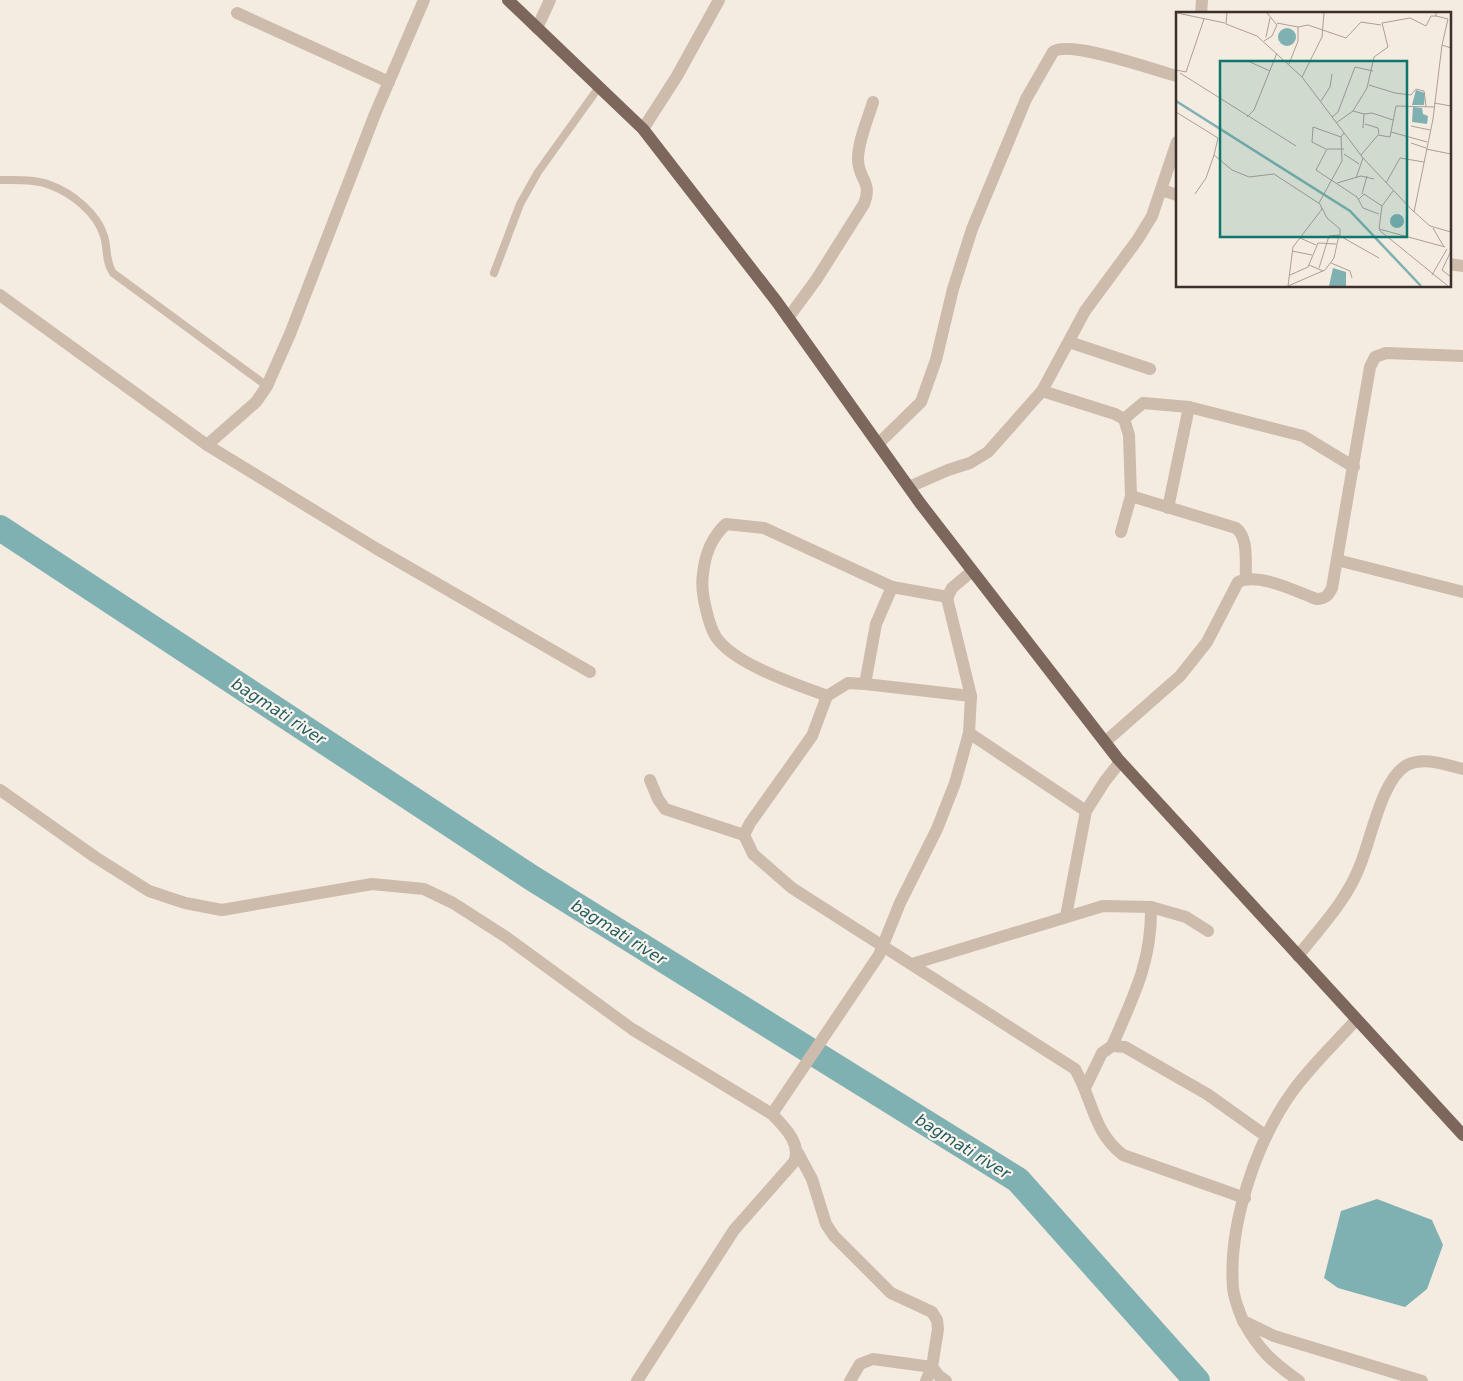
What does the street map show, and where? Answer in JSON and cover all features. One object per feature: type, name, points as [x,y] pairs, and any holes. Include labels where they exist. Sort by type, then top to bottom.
[{"type":"main road","points":[[508,0],[643,129],[788,318],[909,487],[972,571],[1120,762],[1463,1135]]},
{"type":"street","points":[[207,445],[256,402],[267,386],[290,334],[389,82],[424,0]]},
{"type":"street","points":[[537,28],[550,0]]},
{"type":"street","points":[[643,129],[677,76],[719,0]]},
{"type":"street","points":[[237,13],[389,82]]},
{"type":"street","points":[[879,444],[921,402],[936,360],[953,289],[972,229],[1026,99],[1053,52],[1058,48],[1075,49],[1176,76]]},
{"type":"street","points":[[788,318],[816,280],[864,204],[868,194],[867,185],[860,172],[858,157],[873,102]]},
{"type":"street","points":[[909,487],[948,470],[970,463],[988,452],[1042,392],[1085,311],[1138,239],[1152,216],[1176,145]]},
{"type":"street","points":[[1162,190],[1176,195]]},
{"type":"street","points":[[1450,264],[1463,266]]},
{"type":"street","points":[[0,295],[207,445],[377,549],[590,672]]},
{"type":"street","points":[[1068,342],[1150,369]]},
{"type":"street","points":[[1105,742],[1180,676],[1207,642],[1238,582],[1246,578],[1257,578],[1316,599],[1323,599],[1329,595],[1332,588],[1354,467],[1370,367],[1375,357],[1386,354],[1463,356]]},
{"type":"street","points":[[1042,392],[1115,414],[1124,419],[1129,435],[1131,496],[1121,532]]},
{"type":"street","points":[[1124,419],[1143,403],[1189,408],[1303,436],[1354,467]]},
{"type":"street","points":[[1168,508],[1189,408]]},
{"type":"street","points":[[1131,496],[1236,528],[1242,533],[1246,578]]},
{"type":"street","points":[[827,696],[769,673],[731,653],[716,637],[709,622],[702,584],[708,548],[716,532],[726,524],[764,528],[892,588],[948,597]]},
{"type":"street","points":[[1337,560],[1463,592]]},
{"type":"street","points":[[772,1114],[881,950],[900,903],[937,829],[955,783],[969,733],[970,696],[948,597],[952,588],[972,571]]},
{"type":"street","points":[[864,684],[876,624],[892,588]]},
{"type":"street","points":[[744,836],[770,792],[812,736],[827,696],[848,683],[970,696]]},
{"type":"street","points":[[969,733],[1086,811]]},
{"type":"street","points":[[1298,956],[1341,901],[1358,870],[1370,840],[1380,804],[1402,768],[1422,760],[1463,769]]},
{"type":"street","points":[[1066,916],[1086,811],[1104,781],[1120,762]]},
{"type":"street","points":[[650,780],[658,800],[665,809],[744,836],[753,854],[792,888],[881,950],[912,964],[1075,1069],[1085,1088],[1096,1122],[1110,1145],[1123,1155],[1244,1198]]},
{"type":"street","points":[[0,790],[96,857],[149,891],[185,903],[222,910],[372,884],[424,889],[453,903],[506,937],[632,1029],[772,1114],[784,1126],[812,1179],[826,1224],[834,1236],[891,1293],[927,1310],[937,1320],[938,1329],[932,1367],[926,1381]]},
{"type":"street","points":[[912,964],[1103,906],[1151,907],[1186,917],[1208,930]]},
{"type":"street","points":[[1085,1088],[1102,1053],[1112,1046],[1146,963],[1152,934],[1151,907]]},
{"type":"street","points":[[1299,1381],[1276,1364],[1257,1345],[1243,1321],[1234,1291],[1233,1268],[1236,1235],[1244,1198],[1266,1136],[1296,1087],[1356,1020]]},
{"type":"street","points":[[1112,1046],[1124,1047],[1207,1094],[1266,1136]]},
{"type":"street","points":[[637,1381],[734,1230],[772,1189],[794,1162],[798,1153]]},
{"type":"street","points":[[1243,1321],[1274,1336],[1422,1381]]},
{"type":"street","points":[[850,1381],[860,1364],[865,1360],[873,1359],[932,1367],[946,1381]]},
{"type":"lane","points":[[494,273],[520,204],[538,172],[599,87]]},
{"type":"lane","points":[[0,180],[49,184],[80,204],[101,228],[108,265],[113,273],[267,386]]},
{"type":"water","points":[[1377,1199],[1432,1220],[1443,1245],[1427,1289],[1405,1307],[1338,1288],[1324,1278],[1341,1211]]},
{"type":"waterway","name":"bagmati river","points":[[0,528],[532,878],[1018,1180],[1197,1381]]}]
